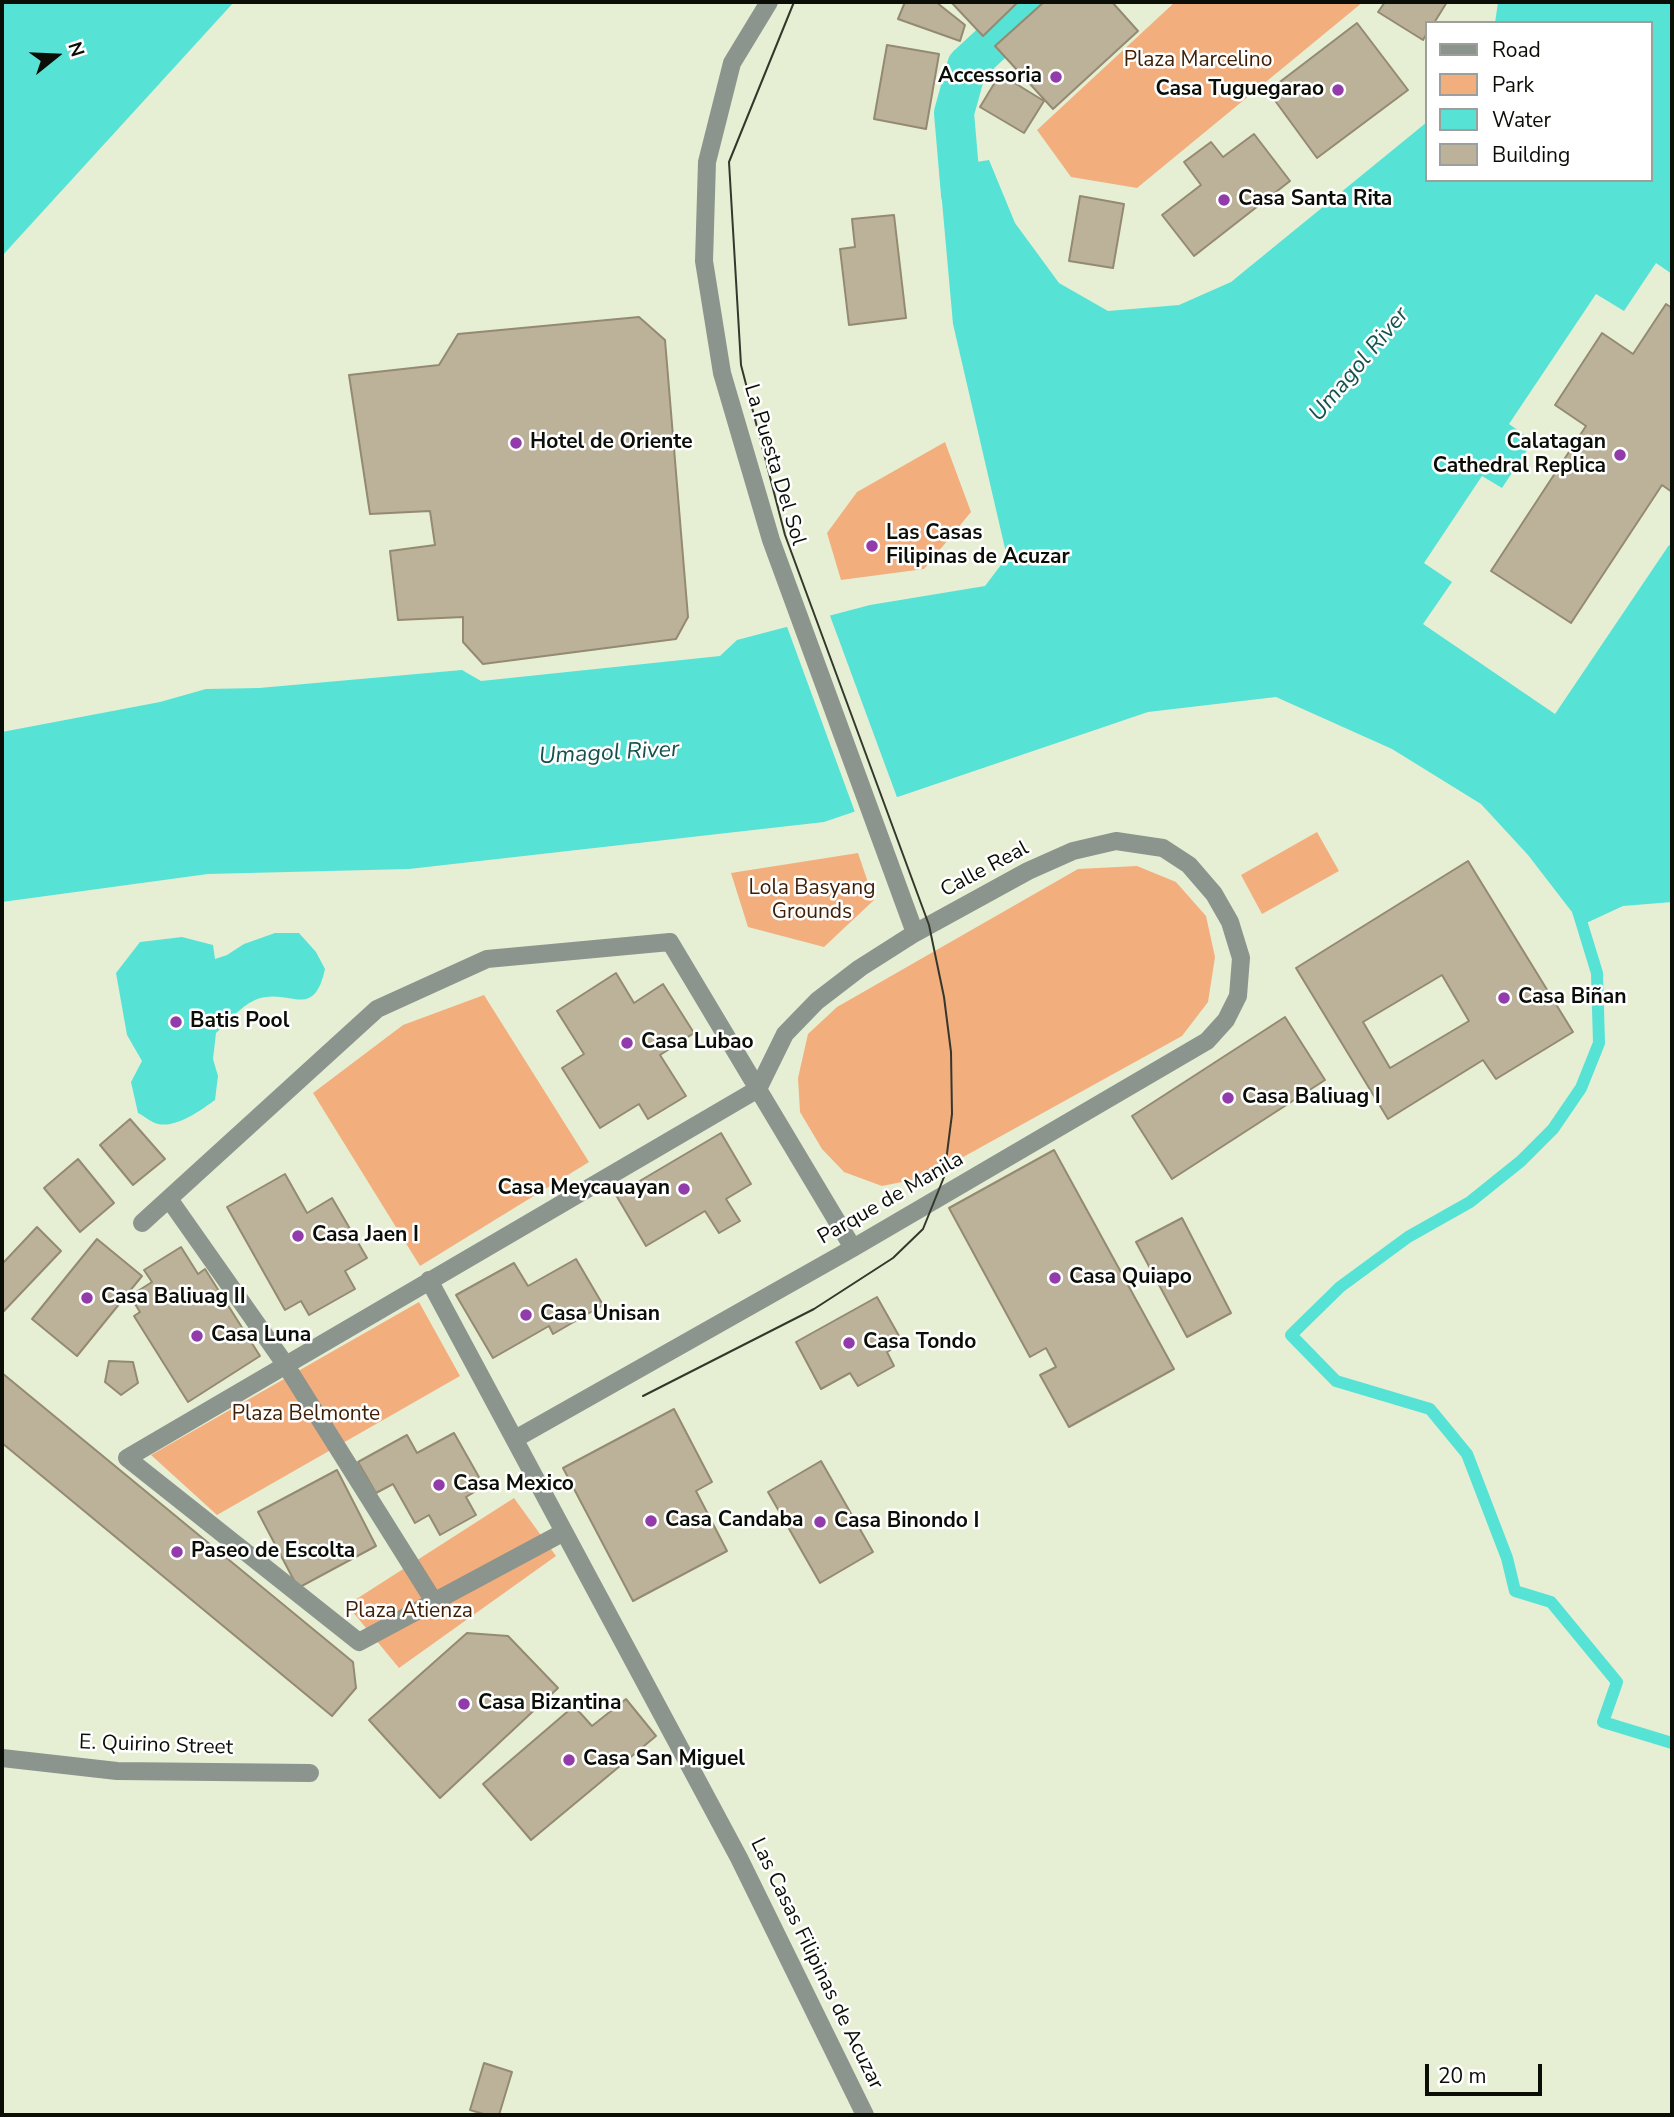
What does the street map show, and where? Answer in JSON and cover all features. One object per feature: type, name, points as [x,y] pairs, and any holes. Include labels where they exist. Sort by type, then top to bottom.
[{"type":"street","name":"La Puesta Del Sol","points":[[769,2],[732,63],[707,162],[704,261],[722,373],[771,540],[915,933]]},
{"type":"street","name":"Calle Real","points":[[758,1089],[785,1034],[817,1001],[860,968],[915,933],[1028,871],[1073,851],[1116,842],[1163,848],[1189,865],[1214,894],[1230,922],[1241,958]]},
{"type":"street","points":[[142,1223],[377,1009],[487,959],[670,943],[853,1248]]},
{"type":"street","name":"Parque de Manila","points":[[515,1439],[853,1248],[1207,1041],[1226,1020],[1238,996],[1241,958]]},
{"type":"street","points":[[564,1532],[359,1642],[127,1458],[758,1089]]},
{"type":"street","points":[[169,1199],[285,1364],[435,1603]]},
{"type":"street","name":"Las Casas Filipinas de Acuzar","points":[[429,1280],[725,1834],[798,1975],[865,2115]]},
{"type":"street","name":"E. Quirino Street","points":[[2,1758],[117,1771],[310,1773]]},
{"type":"green space","name":"Plaza Marcelino","points":[[1175,2],[1363,2],[1137,188],[1071,177],[1037,130]]},
{"type":"green space","points":[[945,442],[971,512],[924,569],[841,580],[827,533],[857,492]]},
{"type":"green space","points":[[1317,832],[1339,871],[1262,914],[1241,875]]},
{"type":"green space","name":"Lola Basyang Grounds","points":[[858,853],[874,900],[824,947],[748,927],[731,873]]},
{"type":"green space","points":[[1137,866],[1176,882],[1206,916],[1215,957],[1208,1002],[1182,1036],[927,1177],[882,1186],[844,1172],[822,1149],[800,1112],[798,1078],[808,1034],[837,1007],[1078,869]]},
{"type":"green space","points":[[484,995],[589,1162],[420,1266],[313,1093],[403,1025]]},
{"type":"green space","name":"Plaza Belmonte","points":[[419,1302],[460,1376],[217,1515],[151,1455]]},
{"type":"green space","name":"Plaza Atienza","points":[[514,1498],[556,1556],[399,1668],[347,1605]]},
{"type":"water","points":[[2,2],[234,2],[2,256]]},
{"type":"water","name":"Umagol River","points":[[1498,2],[1672,2],[1672,274],[1656,263],[1624,311],[1596,294],[1509,424],[1533,441],[1502,488],[1482,476],[1424,563],[1452,582],[1423,624],[1555,714],[1669,545],[1672,547],[1672,902],[1623,906],[1582,925],[1528,855],[1481,804],[1392,749],[1276,697],[1148,712],[824,822],[409,869],[208,874],[2,902],[2,732],[160,702],[206,689],[259,688],[462,670],[481,681],[720,656],[737,640],[870,605],[985,586],[1007,557],[953,324],[939,168],[989,160],[1015,223],[1059,283],[1108,311],[1179,305],[1231,282],[1426,123],[1426,182],[1653,182],[1653,21],[1495,21]]},
{"type":"water","name":"Batis Pool","points":[[275,933],[299,933],[316,952],[325,969],[314,995],[298,1000],[267,997],[255,1000],[239,1010],[216,1033],[213,1059],[218,1076],[215,1100],[203,1109],[181,1121],[165,1125],[138,1113],[131,1082],[142,1061],[127,1035],[116,973],[140,942],[182,937],[213,945],[215,959],[244,944]]},
{"type":"pier","points":[[829,613],[898,800],[856,815],[786,624]]},
{"type":"building","points":[[905,2],[936,2],[965,25],[960,41],[898,19]]},
{"type":"building","name":"Accessoria","points":[[951,2],[1018,2],[983,36]]},
{"type":"building","name":"Accessoria","points":[[1044,2],[1112,2],[1138,31],[1053,109],[995,46]]},
{"type":"building","points":[[1385,2],[1447,2],[1435,21],[1426,21],[1426,35],[1423,40],[1378,12]]},
{"type":"building","name":"Casa Tuguegarao","points":[[1357,23],[1408,90],[1317,158],[1268,91]]},
{"type":"building","points":[[887,45],[939,54],[926,129],[874,119]]},
{"type":"building","points":[[1000,74],[1044,101],[1024,133],[980,107]]},
{"type":"building","name":"Casa Santa Rita","points":[[1254,134],[1290,181],[1194,256],[1162,215],[1201,185],[1184,162],[1211,142],[1223,157]]},
{"type":"building","points":[[1080,196],[1124,204],[1113,268],[1069,261]]},
{"type":"building","points":[[894,215],[906,318],[849,325],[840,249],[855,247],[852,219]]},
{"type":"building","name":"Calatagan Cathedral Replica","points":[[1666,304],[1672,308],[1672,492],[1662,485],[1571,623],[1491,571],[1586,426],[1555,405],[1602,333],[1633,354]]},
{"type":"building","name":"Hotel de Oriente","points":[[639,317],[665,340],[688,617],[676,639],[483,664],[463,642],[463,617],[398,620],[390,551],[435,545],[430,511],[370,514],[349,375],[439,365],[458,334]]},
{"type":"building","name":"Casa Biñan","points":[[1468,861],[1573,1032],[1496,1079],[1483,1060],[1388,1119],[1296,968]],"holes":[[[1442,975],[1469,1021],[1390,1068],[1363,1022]]]},
{"type":"building","name":"Casa Lubao","points":[[616,973],[634,1003],[663,984],[694,1033],[660,1055],[686,1096],[648,1119],[639,1104],[600,1128],[562,1068],[584,1054],[557,1011]]},
{"type":"building","name":"Casa Baliuag I","points":[[1285,1017],[1325,1080],[1172,1179],[1132,1116]]},
{"type":"building","points":[[130,1119],[165,1159],[133,1185],[100,1145]]},
{"type":"building","name":"Casa Meycauayan","points":[[721,1133],[751,1184],[726,1199],[740,1221],[719,1233],[705,1211],[646,1246],[616,1195]]},
{"type":"building","name":"Casa Quiapo","points":[[1054,1150],[1174,1369],[1069,1427],[1040,1375],[1056,1367],[1046,1348],[1030,1357],[949,1208]]},
{"type":"building","points":[[78,1159],[114,1203],[80,1232],[44,1188]]},
{"type":"building","name":"Casa Jaen I","points":[[285,1174],[307,1213],[332,1198],[367,1258],[345,1271],[355,1289],[309,1315],[301,1301],[285,1310],[227,1207]]},
{"type":"building","points":[[1182,1218],[1231,1313],[1187,1337],[1136,1242]]},
{"type":"building","points":[[37,1227],[61,1251],[2,1313],[2,1259],[4,1262]]},
{"type":"building","name":"Casa Baliuag II","points":[[97,1239],[142,1276],[77,1356],[32,1319]]},
{"type":"building","name":"Casa Luna","points":[[181,1247],[198,1274],[205,1269],[260,1356],[188,1402],[134,1316],[140,1312],[130,1296],[152,1282],[144,1270]]},
{"type":"building","name":"Casa Unisan","points":[[576,1259],[603,1305],[553,1334],[549,1326],[493,1358],[456,1295],[514,1263],[528,1286]]},
{"type":"building","name":"Casa Tondo","points":[[877,1297],[903,1343],[887,1352],[894,1366],[858,1386],[850,1373],[821,1389],[796,1342]]},
{"type":"building","points":[[109,1361],[133,1362],[138,1383],[121,1395],[105,1382]]},
{"type":"building","name":"Paseo de Escolta","points":[[2,1373],[353,1662],[356,1688],[332,1716],[2,1443]]},
{"type":"building","name":"Casa Candaba","points":[[674,1409],[712,1482],[696,1491],[727,1551],[633,1601],[563,1468]]},
{"type":"building","name":"Casa Mexico","points":[[454,1433],[484,1486],[466,1497],[476,1515],[440,1535],[429,1515],[415,1523],[393,1484],[376,1493],[358,1462],[407,1435],[417,1453]]},
{"type":"building","name":"Casa Binondo I","points":[[821,1461],[873,1552],[820,1583],[768,1492]]},
{"type":"building","points":[[337,1470],[376,1546],[298,1588],[258,1512]]},
{"type":"building","name":"Casa Bizantina","points":[[467,1633],[508,1636],[558,1688],[440,1798],[369,1720]]},
{"type":"building","name":"Casa San Miguel","points":[[626,1699],[656,1736],[531,1840],[483,1784],[574,1706],[592,1726]]},
{"type":"building","points":[[484,2063],[512,2072],[499,2115],[470,2110]]},
{"type":"waterway","points":[[967,218],[961,194],[954,113],[967,66],[1036,2]]},
{"type":"waterway","points":[[1578,911],[1597,973],[1599,1043],[1581,1088],[1553,1129],[1521,1161],[1470,1202],[1408,1237],[1340,1287],[1291,1335],[1336,1381],[1430,1409],[1467,1454],[1507,1558],[1515,1591],[1551,1602],[1617,1682],[1603,1722],[1672,1743]]},
{"type":"tram line","points":[[643,1396],[814,1309],[893,1258],[923,1229],[944,1177],[952,1114],[951,1052],[944,997],[929,925],[785,535],[741,365],[729,162],[794,2]]},
{"type":"place","name":"Accessoria","points":[[1056,77]]},
{"type":"place","name":"Casa Tuguegarao","points":[[1338,90]]},
{"type":"place","name":"Casa Santa Rita","points":[[1224,200]]},
{"type":"place","name":"Hotel de Oriente","points":[[516,443]]},
{"type":"place","name":"Calatagan Cathedral Replica","points":[[1620,455]]},
{"type":"place","name":"Las Casas Filipinas de Acuzar","points":[[872,546]]},
{"type":"place","name":"Casa Biñan","points":[[1504,998]]},
{"type":"place","name":"Batis Pool","points":[[176,1022]]},
{"type":"place","name":"Casa Lubao","points":[[627,1043]]},
{"type":"place","name":"Casa Baliuag I","points":[[1228,1098]]},
{"type":"place","name":"Casa Meycauayan","points":[[684,1189]]},
{"type":"place","name":"Casa Jaen I","points":[[298,1236]]},
{"type":"place","name":"Casa Quiapo","points":[[1055,1278]]},
{"type":"place","name":"Casa Baliuag II","points":[[87,1298]]},
{"type":"place","name":"Casa Unisan","points":[[526,1315]]},
{"type":"place","name":"Casa Luna","points":[[197,1336]]},
{"type":"place","name":"Casa Tondo","points":[[849,1343]]},
{"type":"place","name":"Casa Mexico","points":[[439,1485]]},
{"type":"place","name":"Casa Candaba","points":[[651,1521]]},
{"type":"place","name":"Casa Binondo I","points":[[820,1522]]},
{"type":"place","name":"Paseo de Escolta","points":[[177,1552]]},
{"type":"place","name":"Casa Bizantina","points":[[464,1704]]},
{"type":"place","name":"Casa San Miguel","points":[[569,1760]]}]
